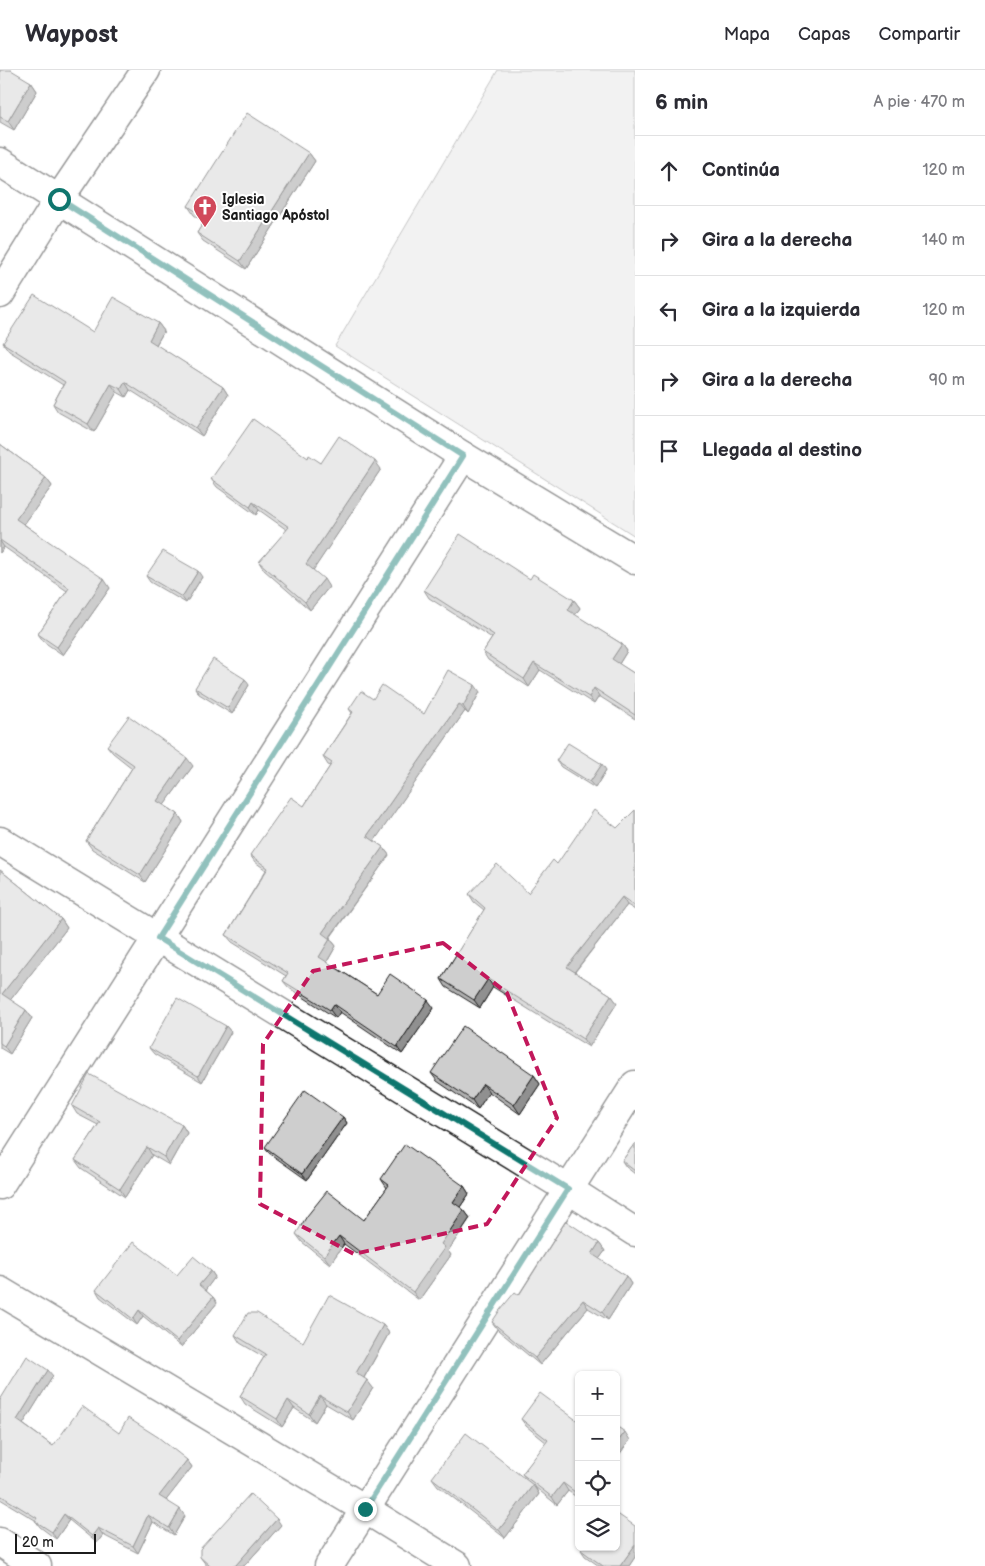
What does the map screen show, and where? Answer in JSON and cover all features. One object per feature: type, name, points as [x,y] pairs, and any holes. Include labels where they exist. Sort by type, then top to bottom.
[{"type":"street","points":[[0,294],[59,199],[146,70]]},
{"type":"street","points":[[0,162],[463,456],[635,560]]},
{"type":"street","points":[[0,1184],[463,456]]},
{"type":"street","points":[[0,841],[635,1232]]},
{"type":"street","points":[[329,1566],[635,1085]]},
{"type":"street","points":[[0,1291],[457,1566]]},
{"type":"street","points":[[0,1542],[37,1566]]},
{"type":"highlighted area","points":[[443,943],[507,993],[557,1118],[487,1224],[354,1254],[260,1204],[263,1044],[313,971]]},
{"type":"shaded area","points":[[498,70],[635,70],[635,536],[335,346]]},
{"type":"building","points":[[0,70],[11,70],[31,82],[8,121],[0,117]]},
{"type":"building","points":[[247,113],[309,153],[240,261],[197,233],[206,218],[188,206]]},
{"type":"building","points":[[34,295],[93,332],[113,297],[158,323],[149,340],[223,387],[196,428],[125,382],[121,389],[111,384],[88,424],[53,404],[65,382],[3,343]]},
{"type":"building","points":[[253,419],[308,458],[309,455],[321,463],[339,436],[375,461],[306,564],[324,579],[305,602],[259,562],[289,527],[253,502],[250,507],[211,479]]},
{"type":"building","points":[[0,444],[46,478],[16,519],[104,579],[57,647],[38,634],[69,588],[0,540]]},
{"type":"building","points":[[460,534],[530,579],[533,574],[574,600],[568,610],[622,644],[612,659],[635,674],[635,715],[594,688],[589,697],[534,663],[524,679],[483,652],[494,635],[424,590]]},
{"type":"building","points":[[163,551],[198,571],[182,597],[146,576]]},
{"type":"building","points":[[213,659],[245,679],[228,708],[195,688]]},
{"type":"building","points":[[448,670],[475,685],[463,706],[459,704],[367,836],[383,847],[322,933],[330,939],[319,957],[377,994],[390,974],[428,1000],[397,1047],[334,1004],[330,1010],[283,981],[288,973],[226,935],[268,868],[250,855],[291,797],[304,806],[332,763],[323,757],[353,712],[349,709],[361,691],[373,699],[382,685],[424,714]]},
{"type":"building","points":[[129,716],[187,758],[157,801],[178,814],[140,875],[86,841],[134,765],[107,746]]},
{"type":"building","points":[[568,743],[602,764],[590,782],[556,761]]},
{"type":"building","points":[[594,810],[617,828],[635,810],[635,906],[622,897],[567,967],[611,995],[583,1039],[488,979],[474,1000],[441,979],[485,908],[469,894],[497,864],[528,893],[553,860],[557,864]]},
{"type":"building","points":[[0,870],[61,919],[2,994],[26,1010],[4,1046],[0,1043]]},
{"type":"building","points":[[177,998],[226,1026],[198,1076],[149,1048]]},
{"type":"building","points":[[463,1026],[534,1075],[514,1105],[483,1084],[472,1100],[431,1073]]},
{"type":"building","points":[[89,1074],[182,1125],[164,1157],[147,1147],[120,1189],[75,1160],[100,1122],[72,1106]]},
{"type":"building","points":[[305,1090],[343,1117],[302,1174],[265,1147]]},
{"type":"building","points":[[635,1143],[635,1171],[622,1161]]},
{"type":"building","points":[[405,1144],[464,1186],[453,1202],[464,1210],[441,1244],[445,1247],[413,1292],[339,1236],[324,1256],[296,1234],[307,1216],[327,1191],[364,1220],[389,1185],[381,1179]]},
{"type":"building","points":[[566,1221],[599,1243],[592,1254],[626,1276],[602,1312],[583,1300],[535,1358],[492,1322],[515,1292],[519,1295]]},
{"type":"building","points":[[133,1242],[177,1275],[193,1256],[211,1271],[199,1285],[213,1297],[177,1341],[139,1310],[133,1319],[96,1290]]},
{"type":"building","points":[[329,1295],[383,1325],[356,1373],[367,1380],[347,1412],[320,1396],[309,1414],[288,1400],[277,1419],[240,1396],[266,1354],[235,1335],[248,1313],[257,1313],[303,1342]]},
{"type":"building","points":[[27,1356],[48,1370],[17,1420],[53,1446],[82,1406],[119,1433],[128,1418],[158,1437],[187,1460],[159,1496],[180,1509],[169,1528],[148,1515],[133,1546],[98,1528],[92,1536],[64,1514],[52,1532],[35,1521],[37,1518],[0,1495],[0,1400]]},
{"type":"building","points":[[540,1393],[575,1419],[575,1492],[563,1483],[552,1497],[522,1474],[548,1440],[521,1419]]},
{"type":"building","points":[[620,1429],[625,1432],[620,1439]]},
{"type":"building","points":[[466,1433],[533,1485],[499,1530],[432,1478]]},
{"type":"building","points":[[250,1494],[277,1519],[235,1566],[210,1566],[200,1557],[200,1549]]},
{"type":"building","points":[[620,1516],[635,1526],[635,1545],[620,1566],[603,1566],[582,1551],[620,1551]]},
{"type":"place","name":"Iglesia Santiago Apóstol","points":[[205,228]]},
{"type":"route","points":[[59,199],[463,456],[158,938],[568,1189],[365,1509]]}]
